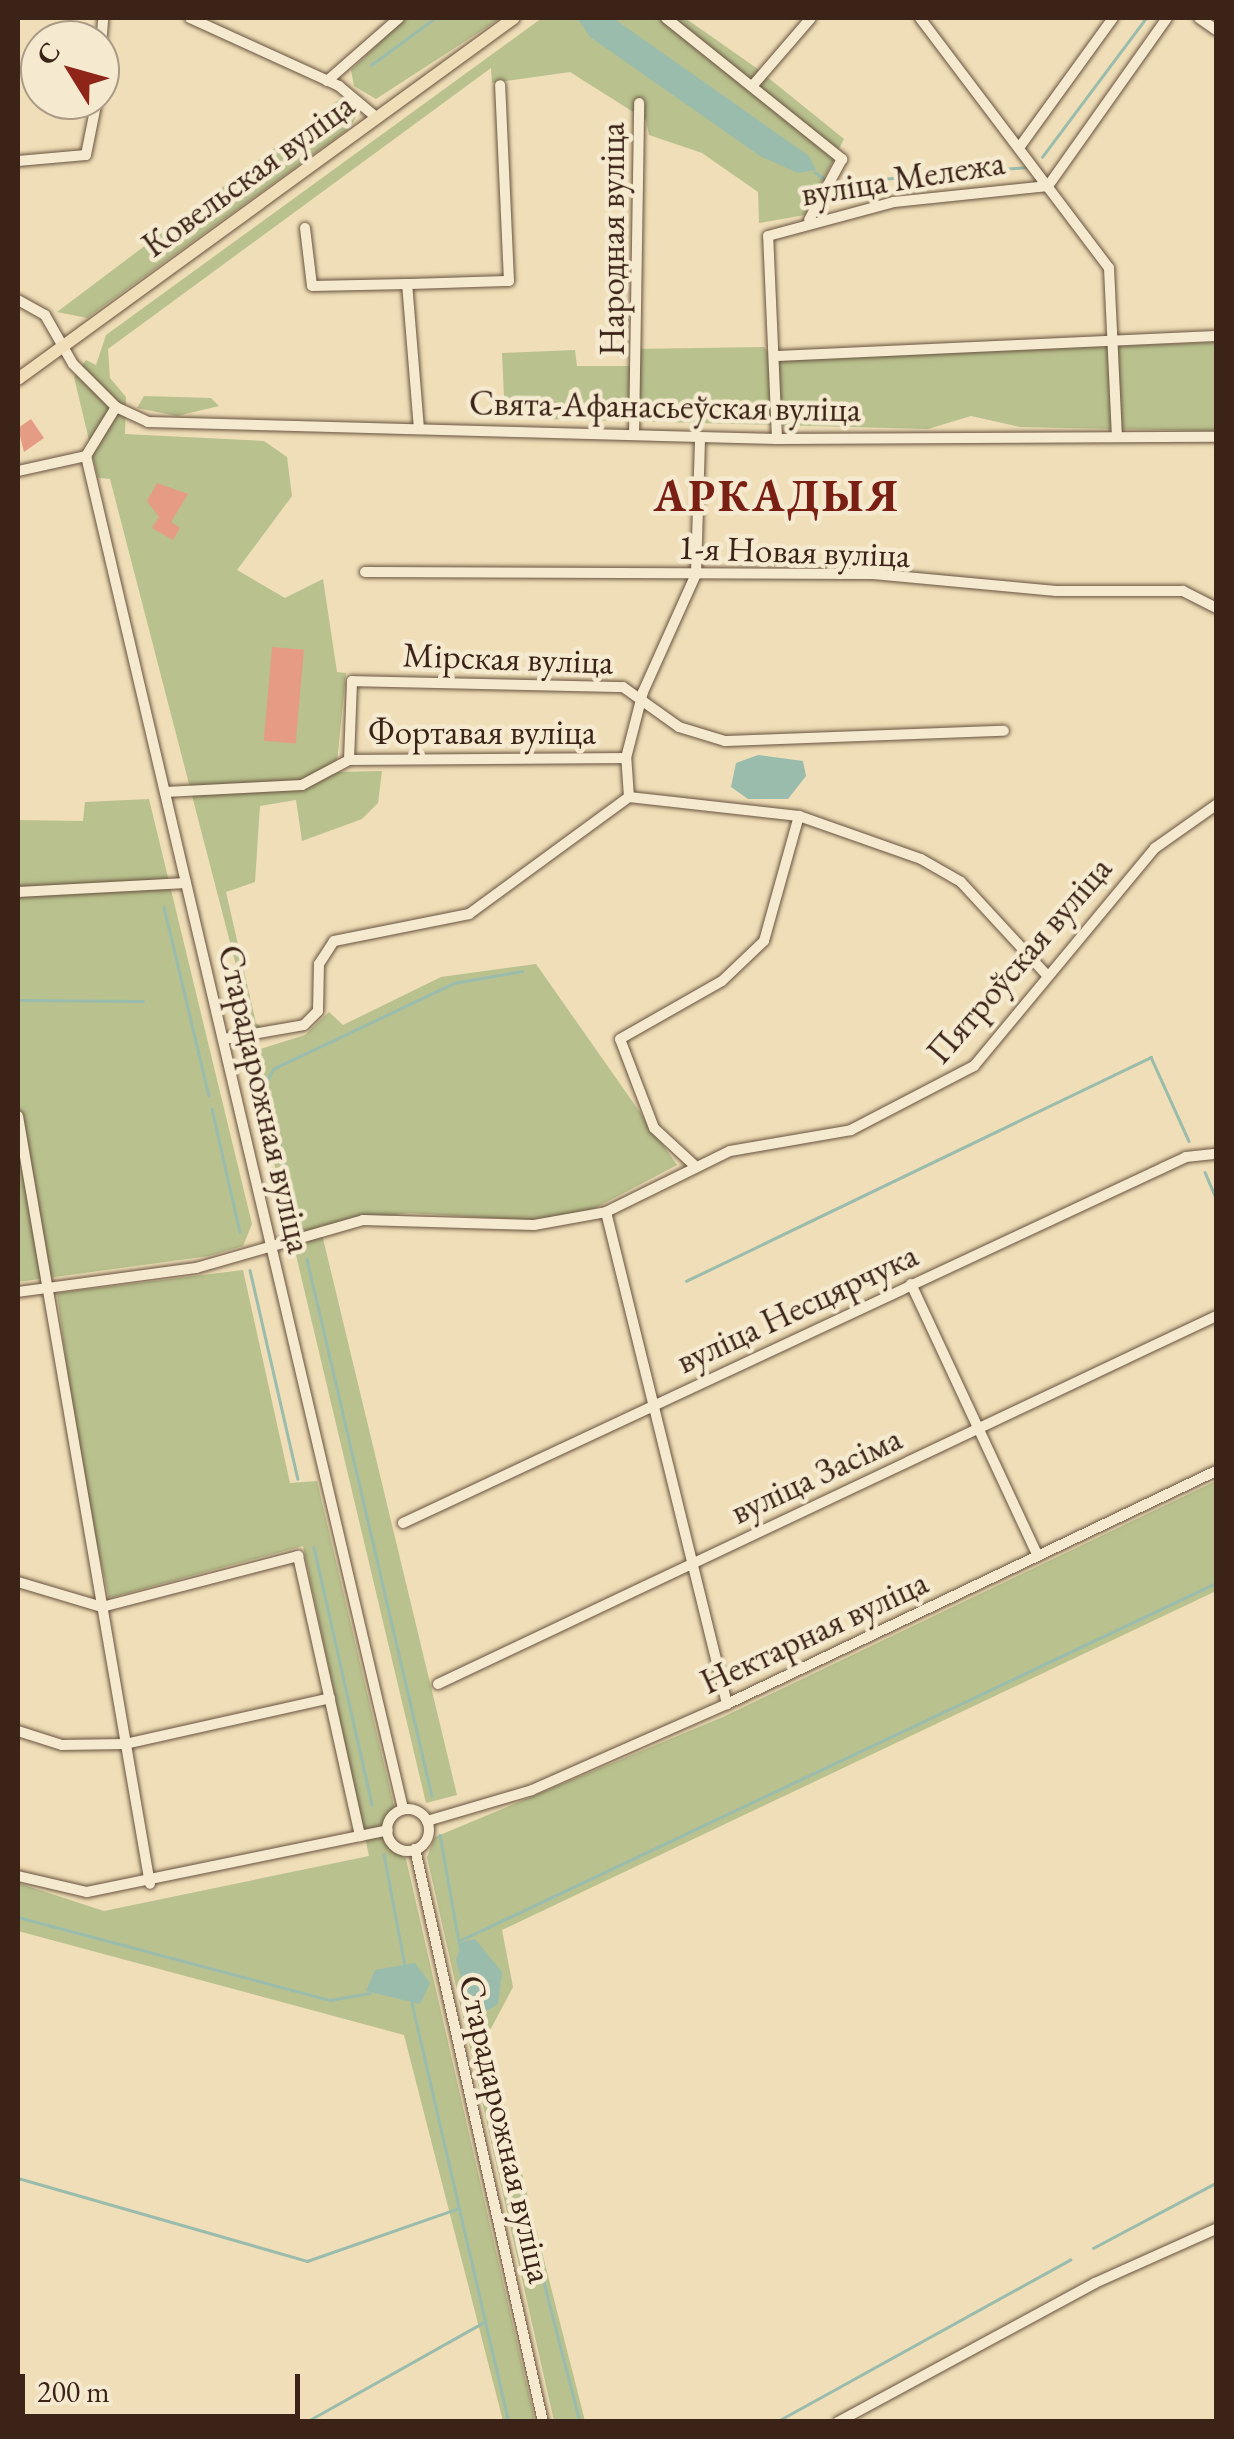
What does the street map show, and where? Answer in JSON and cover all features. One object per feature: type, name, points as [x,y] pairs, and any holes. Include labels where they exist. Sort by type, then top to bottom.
[{"type":"main road","name":"Ковельская вуліца","points":[[18,380],[514,18]]},
{"type":"street","points":[[190,18],[328,81],[376,117]]},
{"type":"street","points":[[328,81],[400,18]]},
{"type":"street","points":[[666,18],[754,84],[842,159],[809,220]]},
{"type":"street","points":[[754,84],[811,18]]},
{"type":"street","points":[[920,18],[1052,182],[1109,268],[1117,435]]},
{"type":"street","name":"вуліца Мележа","points":[[1020,145],[1113,18]]},
{"type":"street","name":"вуліца Мележа","points":[[777,439],[777,356],[768,236],[809,220],[1052,182],[1167,18]]},
{"type":"street","points":[[1200,18],[1216,30]]},
{"type":"street","points":[[305,228],[312,286],[509,281],[500,85]]},
{"type":"street","name":"Народная вуліца","points":[[634,435],[640,103]]},
{"type":"street","points":[[18,161],[86,155],[93,120]]},
{"type":"street","points":[[406,284],[419,429]]},
{"type":"street","points":[[18,300],[45,315],[65,347],[116,407],[86,456],[18,472]]},
{"type":"street","points":[[777,356],[1216,336]]},
{"type":"street","name":"Свята-Афанасьеўская вуліца","points":[[116,407],[170,424],[777,439],[1216,437]]},
{"type":"street","points":[[629,797],[626,758],[643,692],[696,574],[700,437]]},
{"type":"street","name":"Старадарожная вуліца","points":[[86,456],[404,1809]]},
{"type":"street","name":"1-я Новая вуліца","points":[[365,572],[696,574],[1145,588],[1183,591],[1216,608]]},
{"type":"street","name":"Мірская вуліца","points":[[348,760],[352,681],[643,692],[701,736],[826,737],[1004,731]]},
{"type":"street","name":"Фортавая вуліца","points":[[165,792],[302,785],[348,760],[626,758]]},
{"type":"street","points":[[224,1039],[304,1025],[318,1011],[319,964],[334,941],[469,914],[629,797],[799,816],[944,870],[1046,974]]},
{"type":"street","name":"Пятроўская вуліца","points":[[18,1292],[271,1247],[363,1220],[534,1225],[606,1212],[694,1165],[851,1130],[934,1094],[974,1066],[1046,974],[1155,848],[1216,805]]},
{"type":"street","points":[[694,1165],[654,1128],[620,1038],[722,981],[764,940],[799,816]]},
{"type":"street","points":[[18,892],[186,883]]},
{"type":"street","points":[[18,1116],[40,1290],[102,1607],[150,1884]]},
{"type":"street","name":"вуліца Несцярчука","points":[[403,1523],[1186,1157],[1216,1154]]},
{"type":"street","points":[[606,1212],[727,1704]]},
{"type":"street","points":[[911,1284],[1038,1556]]},
{"type":"street","name":"вуліца Засіма","points":[[438,1684],[1216,1316]]},
{"type":"street","name":"Нектарная вуліца","points":[[427,1821],[532,1790],[727,1704],[1216,1471]]},
{"type":"street","points":[[18,1582],[102,1607],[298,1556],[360,1836]]},
{"type":"street","points":[[18,1730],[62,1745],[125,1744],[330,1698]]},
{"type":"street","points":[[18,1876],[88,1892],[150,1884],[388,1830],[404,1809],[427,1821],[415,1849],[397,1847],[388,1830]]},
{"type":"street","name":"Старадарожная вуліца","points":[[415,1849],[543,2422]]},
{"type":"street","points":[[838,2422],[1095,2283],[1216,2229]]},
{"type":"green space","points":[[405,18],[501,18],[376,99],[354,86],[351,70]]},
{"type":"green space","points":[[542,18],[685,18],[755,67],[844,139],[805,215],[759,223],[758,192],[702,153],[649,135],[646,120],[570,72],[492,83],[491,68],[108,349],[110,378],[126,397],[125,434],[264,441],[287,457],[292,496],[237,570],[285,598],[323,579],[337,672],[346,673],[336,772],[382,771],[378,803],[362,819],[302,841],[296,800],[260,806],[255,882],[226,892],[256,1023],[266,1030],[253,1031],[110,479],[98,478],[74,377],[86,360],[96,365],[106,335]]},
{"type":"green space","points":[[341,98],[358,112],[351,127],[87,318],[57,312]]},
{"type":"green space","points":[[1216,342],[1216,431],[1020,427],[971,416],[928,429],[505,418],[502,353],[575,350],[577,366],[631,366],[631,349],[764,347],[774,360]]},
{"type":"green space","points":[[144,396],[211,398],[219,406],[177,416],[137,408]]},
{"type":"green space","points":[[149,799],[252,1224],[243,1246],[209,1256],[18,1282],[18,820],[83,821],[85,802]]},
{"type":"green space","points":[[536,964],[677,1165],[584,1214],[539,1221],[409,1213],[320,1226],[457,1795],[426,1803],[248,1053],[305,1035],[329,1012],[343,1025],[441,977]]},
{"type":"green space","points":[[243,1270],[290,1483],[317,1481],[394,1806],[388,1844],[406,1859],[535,2421],[503,2421],[404,2035],[18,1931],[18,1883],[104,1911],[369,1856],[303,1546],[109,1598],[81,1473],[57,1293]]},
{"type":"green space","points":[[1216,1481],[1216,1591],[502,1930],[513,1987],[487,2036],[585,2421],[554,2421],[427,1857],[435,1837],[723,1717]]},
{"type":"shaded area","points":[[577,18],[613,18],[809,156],[816,170],[798,173],[760,156],[590,37]]},
{"type":"shaded area","points":[[758,755],[803,761],[806,776],[788,799],[748,799],[731,787],[736,763]]},
{"type":"shaded area","points":[[475,1939],[502,1972],[498,2004],[485,2012],[467,2002],[456,1960],[462,1942]]},
{"type":"shaded area","points":[[415,1963],[430,1983],[420,2004],[366,1991],[375,1970]]},
{"type":"building","points":[[31,419],[44,438],[24,452],[18,428]]},
{"type":"building","points":[[157,483],[188,494],[171,522],[180,528],[173,540],[152,528],[159,517],[147,501]]},
{"type":"building","points":[[272,647],[304,650],[296,743],[264,741]]},
{"type":"waterway","points":[[371,65],[435,18]]},
{"type":"waterway","points":[[1042,157],[1146,18]]},
{"type":"waterway","points":[[833,183],[1028,167]]},
{"type":"waterway","points":[[815,172],[826,180]]},
{"type":"waterway","points":[[164,907],[209,1096]]},
{"type":"waterway","points":[[299,1224],[265,1085],[273,1069],[454,983],[522,971]]},
{"type":"waterway","points":[[18,1000],[143,1001]]},
{"type":"waterway","points":[[686,1281],[1151,1057],[1189,1141]]},
{"type":"waterway","points":[[212,1109],[240,1232]]},
{"type":"waterway","points":[[1205,1172],[1216,1198]]},
{"type":"waterway","points":[[307,1259],[432,1796]]},
{"type":"waterway","points":[[250,1270],[298,1479]]},
{"type":"waterway","points":[[314,1547],[372,1805]]},
{"type":"waterway","points":[[459,1941],[1216,1583]]},
{"type":"waterway","points":[[440,1835],[460,1947]]},
{"type":"waterway","points":[[384,1854],[405,1966]]},
{"type":"waterway","points":[[18,1917],[330,2000],[369,1993]]},
{"type":"waterway","points":[[412,2003],[509,2422]]},
{"type":"waterway","points":[[473,2008],[580,2422]]},
{"type":"waterway","points":[[18,2178],[307,2261],[456,2209]]},
{"type":"waterway","points":[[1093,2248],[1216,2183]]},
{"type":"waterway","points":[[776,2422],[1070,2260]]},
{"type":"waterway","points":[[306,2422],[484,2322]]},
{"type":"district","name":"АРКАДЫЯ","points":[[777,496]]}]
